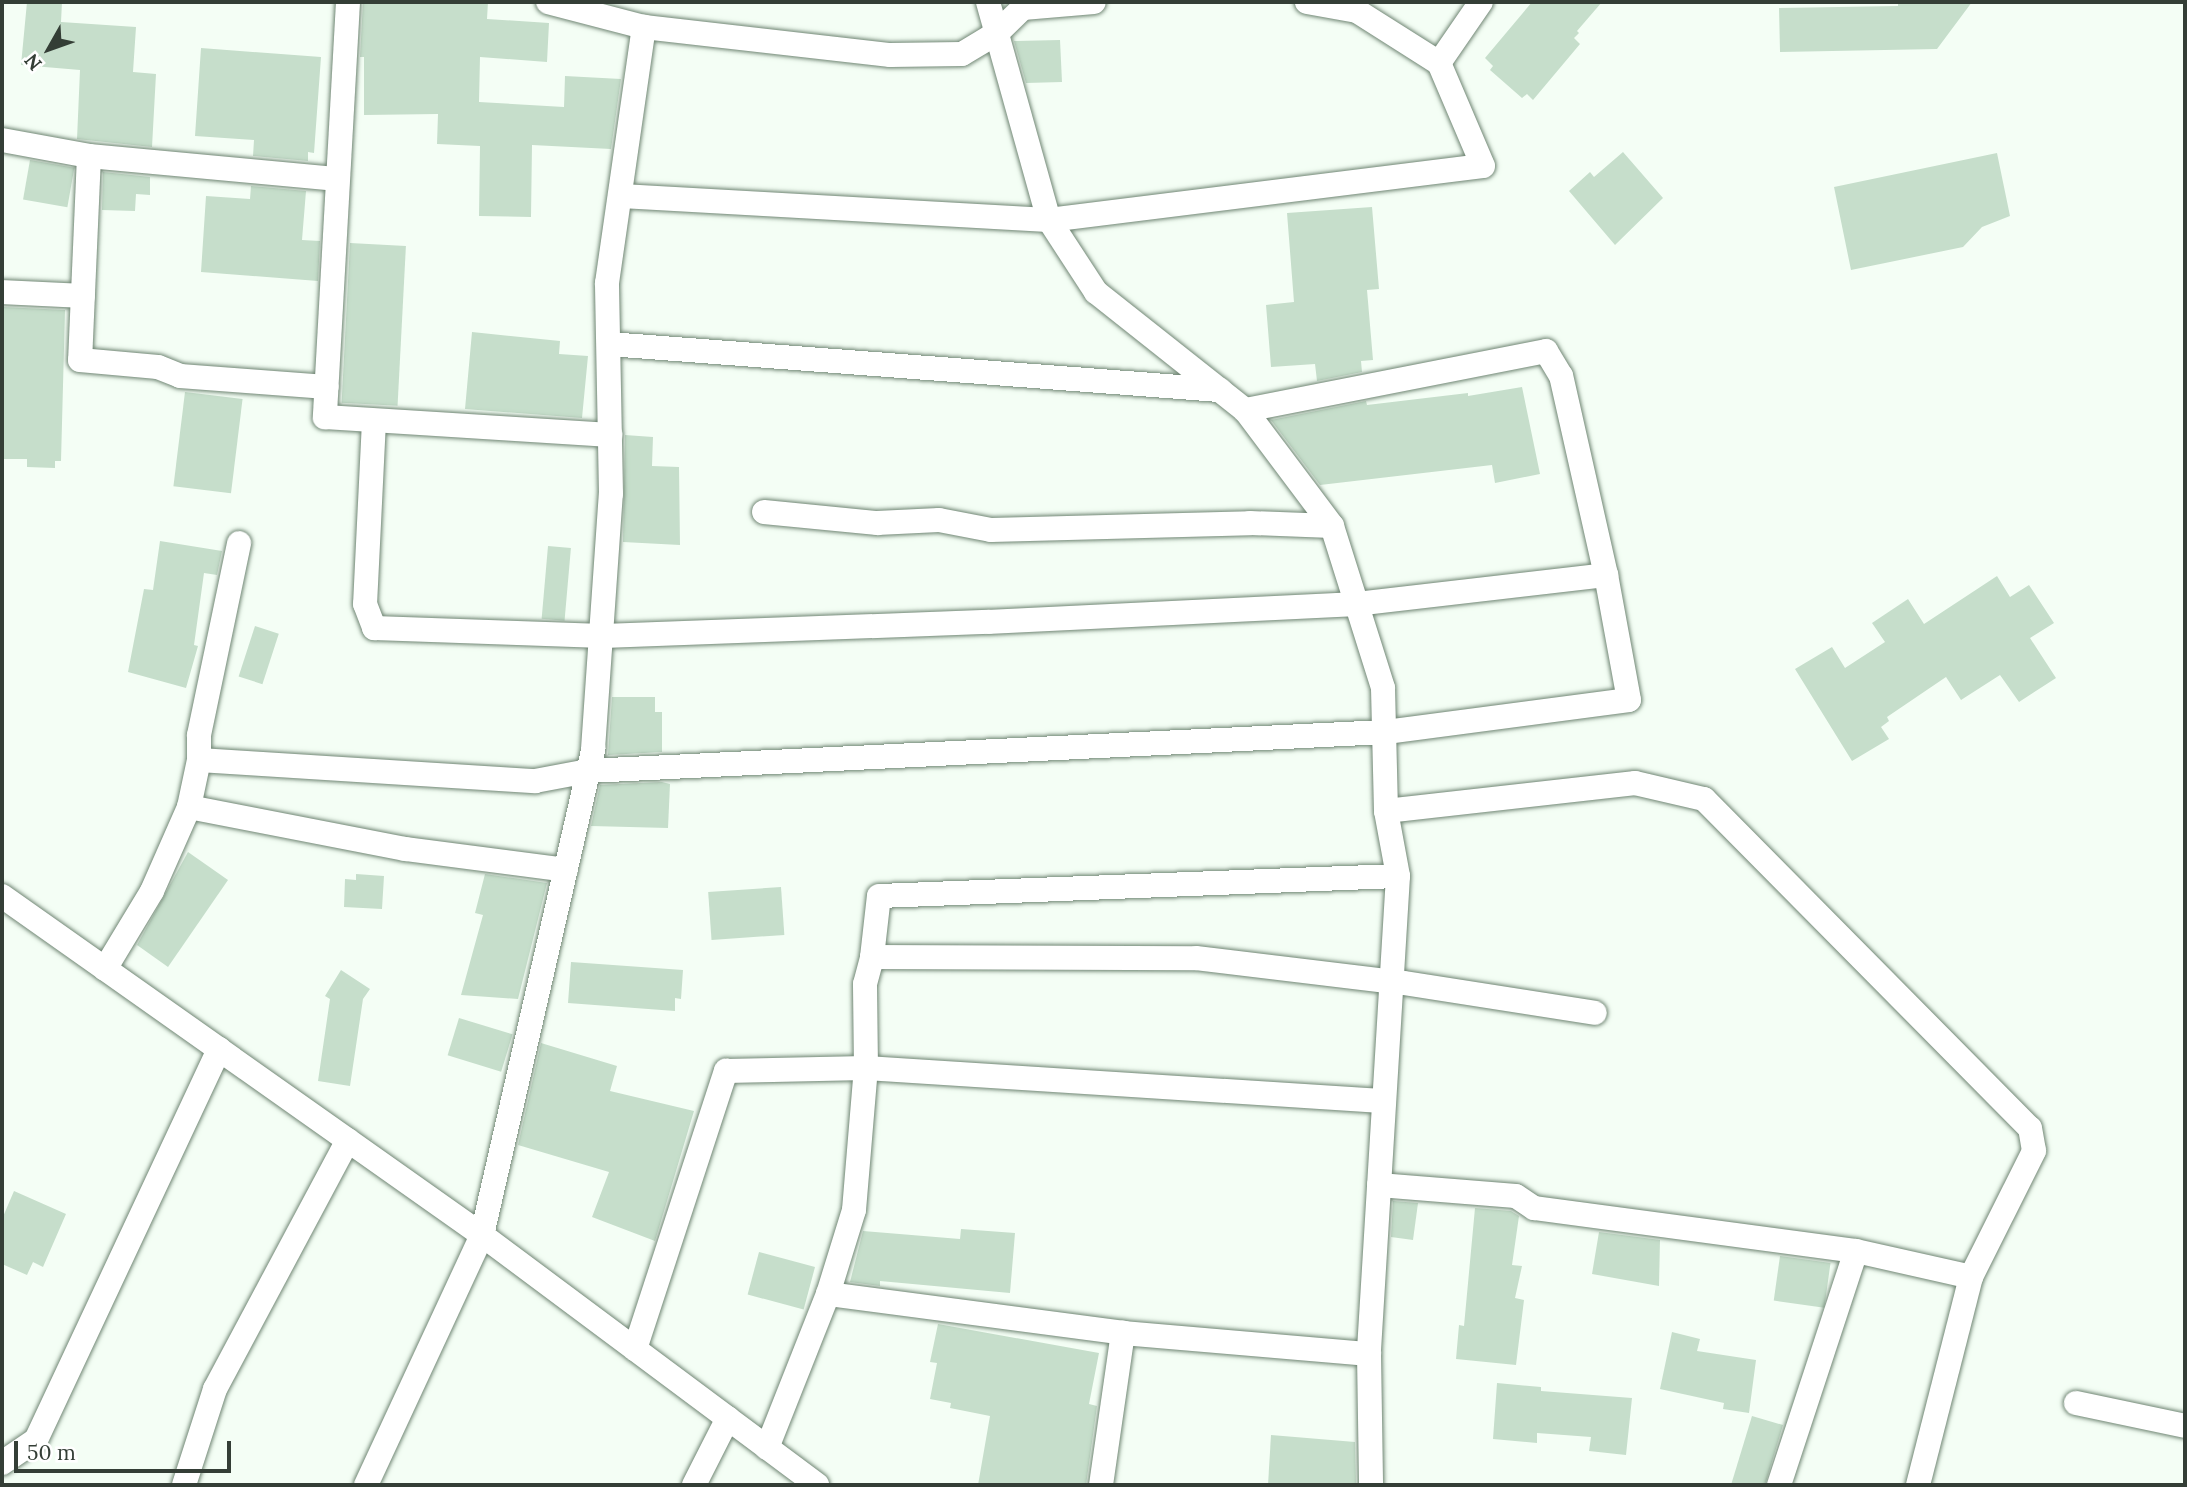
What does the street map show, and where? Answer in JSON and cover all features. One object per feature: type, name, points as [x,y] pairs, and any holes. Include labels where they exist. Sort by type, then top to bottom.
[{"type":"street","points":[[348,2],[325,417],[610,435]]},
{"type":"street","points":[[548,2],[644,27],[890,55],[962,54],[997,33],[1023,8],[1094,2]]},
{"type":"street","points":[[988,2],[1049,220],[1096,292],[1245,410],[1332,526],[1383,688],[1386,811],[1398,876],[1382,1101],[1369,1354],[1371,1485]]},
{"type":"street","points":[[620,196],[1049,220],[1483,166],[1439,63],[1357,11],[1307,2]]},
{"type":"street","points":[[1439,63],[1481,2]]},
{"type":"street","points":[[366,1485],[482,1235],[593,749],[611,494],[607,283],[644,27]]},
{"type":"street","points":[[2,140],[89,156],[338,179]]},
{"type":"street","points":[[89,156],[80,360],[158,367],[180,376],[327,387]]},
{"type":"street","points":[[2,292],[83,296]]},
{"type":"street","points":[[608,344],[1220,390]]},
{"type":"street","points":[[200,760],[535,781],[588,771],[1386,732],[1629,700],[1606,575],[1561,376],[1546,351],[1245,410]]},
{"type":"street","points":[[374,421],[365,604],[374,628],[603,636],[1356,604],[1606,575]]},
{"type":"street","points":[[764,512],[877,523],[939,520],[991,530],[1250,523],[1332,526]]},
{"type":"street","points":[[105,969],[152,891],[189,807],[200,760],[199,735],[239,543]]},
{"type":"street","points":[[1386,811],[1635,783],[1703,799],[2030,1128],[2034,1151],[1971,1277],[1919,1485]]},
{"type":"street","points":[[189,807],[405,849],[566,870]]},
{"type":"street","points":[[767,1448],[828,1294],[854,1210],[866,1068],[865,984],[872,957],[879,896],[1398,876]]},
{"type":"street","points":[[2,896],[482,1235],[817,1485]]},
{"type":"street","points":[[872,957],[1196,958],[1390,982],[1595,1013]]},
{"type":"street","points":[[2,1463],[36,1440],[219,1049]]},
{"type":"street","points":[[635,1349],[726,1071],[866,1068],[1382,1101]]},
{"type":"street","points":[[184,1485],[215,1389],[348,1140]]},
{"type":"street","points":[[1378,1185],[1516,1196],[1534,1208],[1856,1251],[1971,1277]]},
{"type":"street","points":[[1779,1485],[1856,1251]]},
{"type":"street","points":[[828,1294],[1123,1333],[1369,1354]]},
{"type":"street","points":[[1101,1485],[1123,1333]]},
{"type":"street","points":[[2076,1404],[2185,1426]]},
{"type":"street","points":[[694,1485],[728,1418]]},
{"type":"building","points":[[27,2],[62,2],[61,22],[136,27],[133,72],[156,74],[152,147],[77,139],[80,70],[21,65]]},
{"type":"building","points":[[363,2],[488,2],[487,19],[549,23],[547,62],[480,57],[479,102],[564,107],[565,76],[621,79],[611,149],[532,145],[531,217],[479,216],[480,146],[437,144],[438,114],[364,115],[364,57],[360,57]]},
{"type":"building","points":[[1532,2],[1602,2],[1577,31],[1579,33],[1574,38],[1580,44],[1533,100],[1527,94],[1522,98],[1490,70],[1493,66],[1485,58]]},
{"type":"building","points":[[1898,2],[1972,2],[1937,49],[1780,52],[1779,8],[1898,6]]},
{"type":"building","points":[[1060,40],[1062,82],[1026,83],[1014,41]]},
{"type":"building","points":[[201,48],[321,57],[314,153],[308,152],[308,161],[253,156],[254,140],[195,136]]},
{"type":"building","points":[[1623,152],[1663,198],[1615,245],[1569,191],[1590,172],[1594,177]]},
{"type":"building","points":[[1997,153],[2010,216],[1982,227],[1963,247],[1851,270],[1834,187]]},
{"type":"building","points":[[30,160],[74,168],[67,207],[23,199]]},
{"type":"building","points":[[103,172],[150,177],[150,195],[136,194],[135,211],[102,210]]},
{"type":"building","points":[[251,186],[306,191],[302,240],[320,241],[318,281],[201,272],[206,196],[250,199]]},
{"type":"building","points":[[1372,207],[1379,289],[1367,290],[1373,360],[1361,361],[1362,372],[1317,381],[1315,364],[1271,367],[1266,305],[1294,302],[1287,213]]},
{"type":"building","points":[[350,243],[406,246],[398,406],[342,403]]},
{"type":"building","points":[[2,307],[65,310],[61,461],[55,461],[55,468],[27,467],[27,459],[2,459]]},
{"type":"building","points":[[472,332],[560,341],[559,354],[588,356],[582,418],[465,409]]},
{"type":"building","points":[[1522,387],[1540,474],[1495,483],[1492,465],[1320,485],[1271,420],[1366,401],[1367,405],[1468,393],[1468,396]]},
{"type":"building","points":[[185,392],[243,399],[231,493],[173,486]]},
{"type":"building","points":[[625,435],[653,437],[652,466],[679,467],[680,545],[623,542]]},
{"type":"building","points":[[160,541],[222,551],[217,575],[204,573],[194,645],[198,646],[186,688],[128,672],[144,589],[153,590]]},
{"type":"building","points":[[548,546],[571,548],[565,621],[542,619]]},
{"type":"building","points":[[1997,576],[2010,597],[2029,585],[2054,623],[2030,638],[2056,678],[2019,702],[2000,675],[1961,700],[1946,677],[1887,717],[1889,721],[1881,727],[1889,739],[1852,761],[1795,669],[1832,647],[1845,668],[1885,642],[1872,623],[1908,599],[1924,624]]},
{"type":"building","points":[[255,626],[279,634],[262,684],[239,676]]},
{"type":"building","points":[[612,697],[655,697],[655,712],[662,712],[662,752],[608,755]]},
{"type":"building","points":[[662,782],[670,784],[668,828],[591,826],[600,785]]},
{"type":"building","points":[[188,852],[228,880],[168,967],[137,945]]},
{"type":"building","points":[[356,874],[384,876],[382,909],[344,907],[345,879],[356,880]]},
{"type":"building","points":[[485,874],[547,883],[518,999],[461,995],[483,915],[475,913]]},
{"type":"building","points":[[781,887],[784,935],[712,940],[708,892]]},
{"type":"building","points":[[571,962],[683,970],[681,999],[675,998],[675,1011],[568,1003]]},
{"type":"building","points":[[341,970],[370,989],[363,999],[350,1086],[318,1081],[330,999],[325,996]]},
{"type":"building","points":[[459,1018],[513,1034],[501,1072],[448,1055]]},
{"type":"building","points":[[541,1043],[617,1066],[610,1091],[694,1111],[655,1241],[592,1217],[609,1172],[518,1145]]},
{"type":"building","points":[[14,1191],[66,1214],[43,1267],[33,1262],[27,1275],[2,1264],[2,1219]]},
{"type":"building","points":[[1393,1201],[1418,1203],[1413,1240],[1391,1237]]},
{"type":"building","points":[[1475,1208],[1511,1211],[1519,1216],[1512,1265],[1522,1266],[1515,1298],[1524,1300],[1516,1365],[1456,1359],[1459,1325],[1464,1326]]},
{"type":"building","points":[[961,1229],[1015,1233],[1010,1293],[880,1281],[880,1286],[850,1282],[863,1231],[960,1239]]},
{"type":"building","points":[[1599,1232],[1660,1240],[1659,1286],[1592,1274]]},
{"type":"building","points":[[759,1252],[815,1267],[804,1310],[748,1295]]},
{"type":"building","points":[[1780,1256],[1831,1263],[1824,1308],[1774,1301]]},
{"type":"building","points":[[938,1324],[1099,1353],[1089,1404],[1097,1406],[1086,1485],[978,1485],[990,1416],[950,1408],[951,1403],[930,1399],[937,1363],[930,1362]]},
{"type":"building","points":[[1672,1332],[1700,1339],[1697,1351],[1756,1360],[1749,1413],[1723,1409],[1724,1403],[1660,1389]]},
{"type":"building","points":[[1497,1383],[1541,1387],[1541,1391],[1632,1398],[1626,1455],[1589,1451],[1591,1437],[1537,1433],[1537,1443],[1493,1439]]},
{"type":"building","points":[[1752,1416],[1783,1425],[1765,1485],[1731,1485]]},
{"type":"building","points":[[1271,1435],[1355,1442],[1356,1485],[1268,1485]]}]
